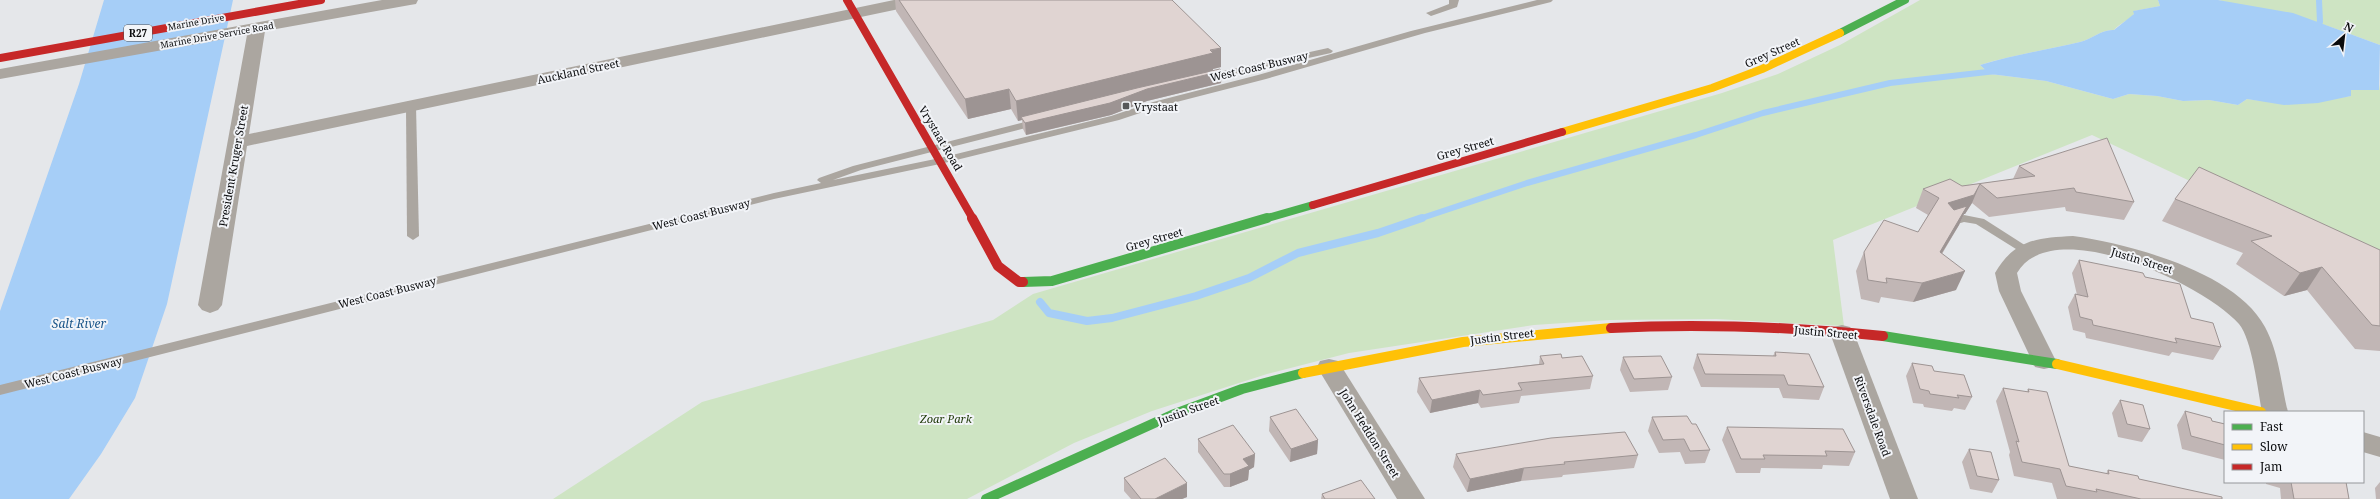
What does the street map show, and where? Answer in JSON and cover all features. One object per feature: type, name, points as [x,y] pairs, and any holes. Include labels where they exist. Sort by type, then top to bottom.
[{"type":"street","name":"Marine Drive","points":[[0,58],[321,0]]},
{"type":"street","name":"Marine Drive Service Road","points":[[0,74],[410,0]]},
{"type":"street","name":"Auckland Street","points":[[238,142],[410,106],[851,7],[918,0]]},
{"type":"street","name":"Grey Street","points":[[1019,282],[1052,281],[1712,88],[1757,73],[1905,0]]},
{"type":"street","name":"Vrystaat Road","points":[[851,7],[940,161],[998,266],[1019,282]]},
{"type":"street","name":"President Kruger Street","points":[[210,305],[257,28]]},
{"type":"street","name":"Justin Street","points":[[2044,361],[2010,291],[2006,272],[2022,254],[2041,246],[2062,243],[2095,246],[2156,262],[2205,284],[2249,320],[2259,340],[2275,411]]},
{"type":"street","name":"Justin Street","points":[[986,499],[1132,431],[1266,382],[1329,367],[1452,342],[1545,331],[1611,327],[1771,326],[1916,341],[2044,361],[2170,389],[2257,411]]},
{"type":"street","name":"Riversdale Road","points":[[1842,333],[1904,499]]},
{"type":"street","name":"John Heddon Street","points":[[1329,367],[1410,499]]},
{"type":"street","points":[[2364,442],[2380,447]]},
{"type":"lane","points":[[1431,13],[1454,6],[1456,0]]},
{"type":"lane","name":"West Coast Busway","points":[[1194,81],[1422,31],[1548,0]]},
{"type":"lane","name":"West Coast Busway","points":[[0,390],[774,196],[940,161],[1114,118],[1157,104],[1262,78],[1422,31]]},
{"type":"lane","points":[[410,106],[414,236]]},
{"type":"lane","name":"West Coast Busway","points":[[774,196],[857,168],[1049,119]]},
{"type":"lane","points":[[1947,223],[1964,218],[1980,221],[2028,251]]},
{"type":"green space","name":"Zoar Park","points":[[1920,0],[2158,0],[2160,6],[2134,11],[2132,16],[2114,30],[2105,31],[2084,41],[2017,55],[1980,65],[1990,74],[2046,81],[2113,99],[2129,94],[2157,96],[2183,101],[2209,100],[2238,105],[2247,99],[2260,101],[2299,101],[2351,96],[2351,90],[2379,90],[2380,84],[2380,270],[2092,135],[1833,240],[1844,326],[1716,319],[1609,320],[1534,325],[1349,353],[1267,374],[1152,411],[1074,443],[967,499],[553,499],[702,402],[993,320],[1033,294],[1722,93],[1778,74],[1840,45]]},
{"type":"green space","points":[[2218,0],[2380,0],[2380,45],[2328,26]]},
{"type":"water","name":"Salt River","points":[[104,0],[233,0],[167,304],[135,398],[101,454],[69,499],[0,499],[0,311],[79,84]]},
{"type":"water","points":[[2158,0],[2218,0],[2293,13],[2380,45],[2379,90],[2351,90],[2351,96],[2318,103],[2284,105],[2247,99],[2238,105],[2209,100],[2183,101],[2157,96],[2129,94],[2113,99],[2046,81],[1990,74],[1980,65],[2017,55],[2084,41],[2105,31],[2114,30],[2134,14],[2133,11],[2160,6]]},
{"type":"building","points":[[899,0],[1172,0],[1221,48],[1210,50],[1213,53],[1016,101],[1009,89],[965,99]]},
{"type":"building","points":[[1220,69],[1222,71],[1147,89],[1110,103],[1025,123],[1021,117],[1137,88]]},
{"type":"building","points":[[2107,138],[2134,202],[2076,192],[2074,188],[1997,198],[1980,184],[1974,195],[1948,203],[1954,210],[1967,206],[1940,252],[1965,271],[1922,283],[1886,278],[1887,283],[1868,280],[1864,252],[1884,220],[1918,232],[1939,198],[1923,189],[1950,179],[1962,186],[2035,176],[2019,166]]},
{"type":"building","points":[[2199,167],[2380,250],[2380,326],[2372,325],[2322,267],[2300,273],[2251,241],[2272,236],[2175,199]]},
{"type":"building","points":[[2079,260],[2143,273],[2145,277],[2180,284],[2191,318],[2213,323],[2221,347],[2175,338],[2177,343],[2093,325],[2092,320],[2080,317],[2075,294],[2088,297]]},
{"type":"building","points":[[1775,352],[1809,354],[1824,387],[1788,385],[1784,375],[1705,374],[1697,354],[1776,356]]},
{"type":"building","points":[[1561,354],[1562,358],[1582,356],[1593,376],[1518,383],[1522,390],[1483,395],[1480,390],[1432,400],[1419,378],[1544,364],[1540,356]]},
{"type":"building","points":[[1661,356],[1672,377],[1634,379],[1623,357]]},
{"type":"building","points":[[1912,363],[1932,366],[1934,371],[1964,375],[1972,397],[1957,395],[1959,398],[1930,394],[1929,391],[1920,389]]},
{"type":"building","points":[[2003,388],[2029,392],[2028,389],[2047,392],[2069,466],[2109,474],[2108,470],[2138,476],[2139,479],[2222,497],[2222,499],[2141,499],[2096,489],[2097,492],[2066,486],[2060,469],[2022,462],[2016,441],[2019,442]]},
{"type":"building","points":[[2120,400],[2143,405],[2150,429],[2127,424]]},
{"type":"building","points":[[1296,409],[1318,440],[1291,449],[1270,417]]},
{"type":"building","points":[[2185,411],[2211,418],[2212,421],[2224,424],[2224,445],[2191,436]]},
{"type":"building","points":[[1687,416],[1692,424],[1696,424],[1710,450],[1690,451],[1684,439],[1663,440],[1652,417]]},
{"type":"building","points":[[1233,425],[1255,454],[1243,459],[1249,466],[1230,474],[1224,474],[1198,439]]},
{"type":"building","points":[[1727,427],[1843,429],[1855,452],[1825,451],[1827,456],[1763,455],[1765,459],[1741,459]]},
{"type":"building","points":[[1625,432],[1638,455],[1564,462],[1565,464],[1524,468],[1470,479],[1456,454],[1551,438]]},
{"type":"building","points":[[1969,449],[1991,452],[1999,480],[1977,476]]},
{"type":"building","points":[[1165,458],[1187,483],[1155,499],[1141,499],[1124,478]]},
{"type":"building","points":[[1361,480],[1375,499],[1325,499],[1322,494]]},
{"type":"building","points":[[2291,483],[2346,483],[2349,499],[2294,499]]},
{"type":"waterway","points":[[2315,30],[2320,22],[2319,0]]},
{"type":"waterway","points":[[1422,218],[1527,183],[1696,135],[1763,113],[1890,83],[1996,71]]},
{"type":"waterway","points":[[1040,302],[1049,313],[1087,321],[1112,318],[1196,296],[1249,278],[1298,253],[1378,233],[1422,218]]},
{"type":"traffic: fast","points":[[1840,33],[1905,0]]},
{"type":"traffic: fast","points":[[1023,282],[1052,281],[1313,205]]},
{"type":"traffic: fast","points":[[1883,336],[1955,346],[2057,364]]},
{"type":"traffic: fast","points":[[986,499],[1172,415],[1242,389],[1303,373]]},
{"type":"traffic: slow","points":[[1562,132],[1712,88],[1762,69],[1840,33]]},
{"type":"traffic: slow","points":[[1303,373],[1463,342],[1611,328]]},
{"type":"traffic: slow","points":[[2057,364],[2257,411]]},
{"type":"traffic: jam","points":[[0,58],[321,0]]},
{"type":"traffic: jam","points":[[847,0],[948,173],[998,266],[1019,282],[1023,282]]},
{"type":"traffic: jam","points":[[1313,205],[1562,132]]},
{"type":"traffic: jam","points":[[1611,328],[1679,325],[1747,326],[1883,336]]},
{"type":"place","name":"Vrystaat","points":[[1126,106]]}]
